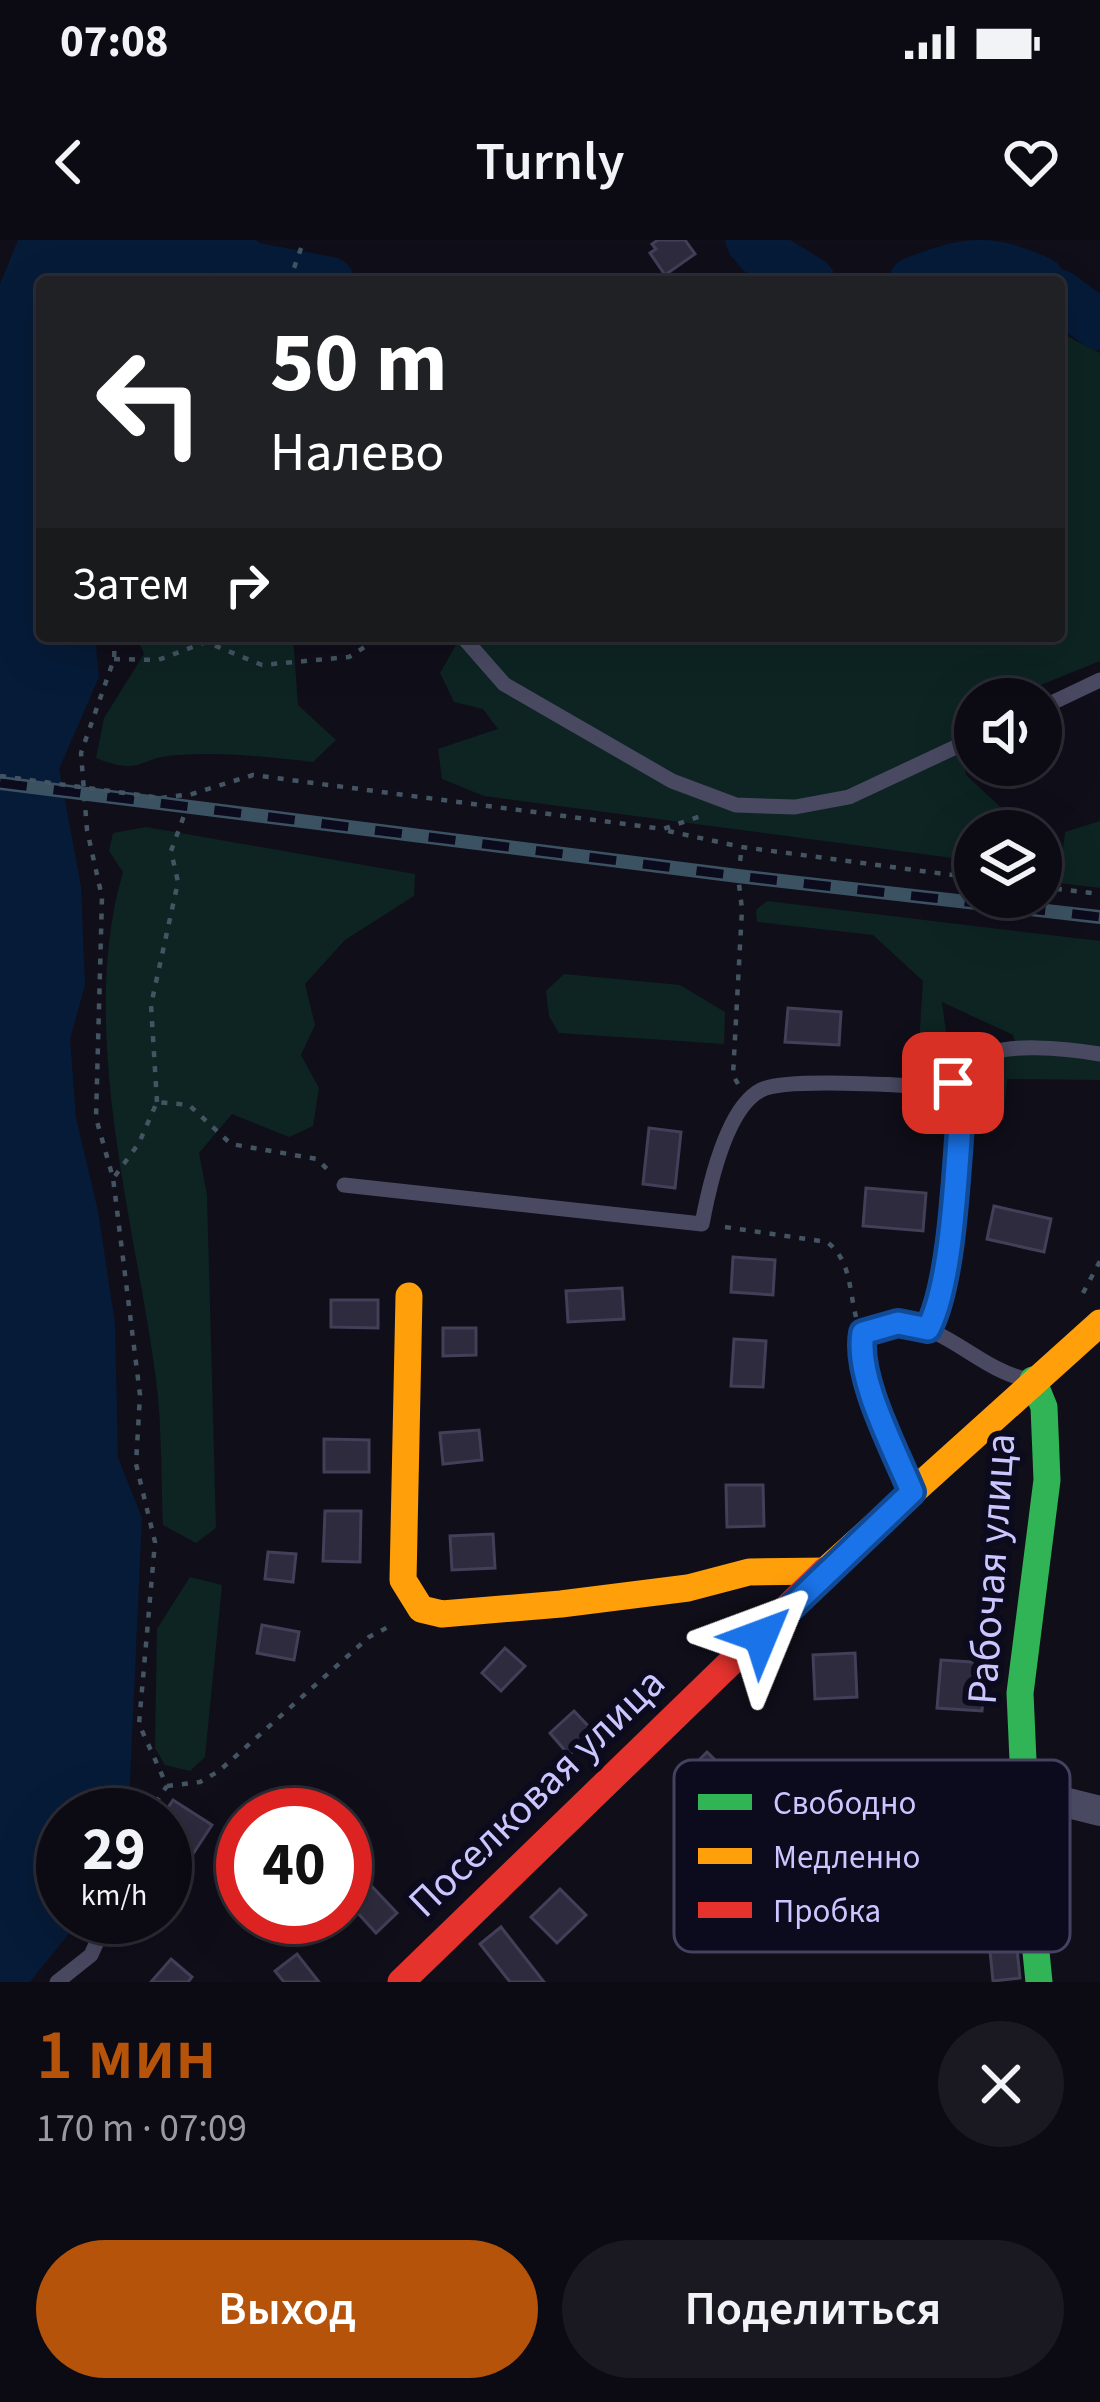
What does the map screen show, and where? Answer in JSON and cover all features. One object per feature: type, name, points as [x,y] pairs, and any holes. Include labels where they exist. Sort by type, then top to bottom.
[{"type":"street","points":[[409,1296],[403,1580],[421,1609],[442,1614],[561,1604],[688,1588],[749,1572],[828,1571]]},
{"type":"street","name":"Поселковая улица","points":[[401,1982],[828,1571],[1100,1323]]},
{"type":"street","name":"Рабочая улица","points":[[1023,1760],[1021,1671],[1041,1551],[1047,1436],[1043,1397],[1033,1380]]},
{"type":"street","points":[[1070,1804],[1100,1811]]},
{"type":"street","name":"Рабочая улица","points":[[1037,1952],[1039,1982]]},
{"type":"lane","points":[[467,642],[504,684],[671,781],[736,805],[795,807],[849,797],[954,748]]},
{"type":"lane","points":[[1062,698],[1100,680]]},
{"type":"lane","points":[[344,1185],[703,1224],[709,1186],[746,1100],[766,1087],[939,1087],[953,1083],[975,1059],[997,1048],[1100,1054]]},
{"type":"lane","points":[[928,1329],[936,1313],[948,1241],[962,1102],[953,1083]]},
{"type":"lane","points":[[912,1492],[872,1392],[860,1348],[863,1333],[898,1323],[928,1329],[988,1365],[1033,1380]]},
{"type":"lane","points":[[57,1982],[92,1955],[97,1944]]},
{"type":"path","points":[[292,276],[304,240]]},
{"type":"path","points":[[115,642],[81,754],[87,830],[102,897],[96,1118],[113,1178],[140,1395],[136,1464],[155,1542],[140,1724],[167,1786],[200,1782],[219,1771],[369,1637],[421,1609]]},
{"type":"path","points":[[114,659],[158,661],[206,642],[262,665],[350,657],[373,642]]},
{"type":"path","points":[[0,776],[161,799],[253,775],[663,830],[742,848],[954,875]]},
{"type":"path","points":[[113,1178],[139,1144],[157,1102],[151,1005],[178,882],[171,850],[192,794]]},
{"type":"path","points":[[663,830],[736,805]]},
{"type":"path","points":[[742,848],[734,1075],[746,1100]]},
{"type":"path","points":[[1062,889],[1100,894]]},
{"type":"path","points":[[157,1102],[189,1105],[230,1144],[317,1160],[344,1185]]},
{"type":"path","points":[[703,1224],[827,1242],[846,1265],[863,1333]]},
{"type":"green space","points":[[1065,335],[1100,353],[1100,661],[1058,678],[954,678],[954,786],[978,786],[1004,810],[954,810],[954,858],[484,796],[442,779],[438,749],[498,729],[483,709],[454,702],[440,673],[458,642],[1065,642]]},
{"type":"green space","points":[[139,642],[293,642],[298,705],[336,740],[313,762],[195,754],[123,766],[96,758],[104,718],[144,654]]},
{"type":"green space","points":[[1100,821],[1100,888],[1062,883],[1065,832]]},
{"type":"green space","points":[[146,827],[415,874],[414,896],[345,940],[305,984],[315,1025],[301,1055],[319,1088],[313,1126],[289,1137],[232,1114],[199,1153],[207,1195],[216,1528],[196,1543],[163,1525],[156,1379],[114,1125],[108,1059],[110,932],[123,872],[109,851],[113,833]]},
{"type":"green space","points":[[767,901],[1100,941],[1100,1080],[1007,1079],[1004,1111],[975,1109],[976,1078],[996,1059],[1017,1053],[1013,1035],[942,1002],[949,1055],[942,1073],[917,1077],[923,981],[873,935],[757,922],[756,910]]},
{"type":"green space","points":[[564,974],[680,985],[725,1012],[724,1044],[559,1033],[549,1016],[546,991]]},
{"type":"green space","points":[[190,1577],[222,1585],[205,1757],[190,1771],[165,1765],[155,1748],[157,1629]]},
{"type":"water","points":[[18,240],[239,240],[249,267],[234,275],[36,276],[36,642],[96,642],[99,677],[59,769],[81,886],[85,985],[70,1039],[76,1118],[98,1211],[115,1323],[118,1458],[142,1518],[130,1788],[36,1788],[36,1944],[60,1944],[30,1982],[0,1982],[0,284]]},
{"type":"building","points":[[658,240],[685,240],[695,254],[665,275],[650,253]]},
{"type":"building","points":[[788,1008],[841,1012],[839,1045],[785,1042]]},
{"type":"building","points":[[649,1128],[681,1132],[675,1188],[643,1184]]},
{"type":"building","points":[[866,1188],[926,1193],[923,1231],[863,1226]]},
{"type":"building","points":[[994,1206],[1051,1219],[1044,1252],[987,1239]]},
{"type":"building","points":[[733,1257],[775,1260],[773,1295],[731,1292]]},
{"type":"building","points":[[622,1288],[624,1319],[568,1322],[566,1291]]},
{"type":"building","points":[[331,1300],[378,1300],[378,1328],[331,1327]]},
{"type":"building","points":[[443,1328],[476,1328],[476,1355],[443,1356]]},
{"type":"building","points":[[734,1339],[766,1341],[763,1387],[731,1386]]},
{"type":"building","points":[[479,1430],[482,1460],[443,1464],[440,1433]]},
{"type":"building","points":[[324,1439],[369,1440],[369,1472],[324,1472]]},
{"type":"building","points":[[726,1485],[763,1485],[764,1526],[727,1527]]},
{"type":"building","points":[[325,1511],[361,1511],[360,1562],[323,1561]]},
{"type":"building","points":[[493,1534],[495,1568],[452,1570],[450,1536]]},
{"type":"building","points":[[268,1552],[296,1554],[293,1582],[265,1579]]},
{"type":"building","points":[[262,1625],[299,1632],[294,1660],[257,1653]]},
{"type":"building","points":[[505,1648],[525,1666],[501,1691],[482,1673]]},
{"type":"building","points":[[855,1653],[857,1697],[815,1699],[813,1655]]},
{"type":"building","points":[[941,1660],[986,1663],[982,1711],[937,1708]]},
{"type":"building","points":[[574,1711],[594,1732],[569,1755],[550,1733]]},
{"type":"building","points":[[192,1812],[212,1825],[192,1855]]},
{"type":"building","points":[[372,1887],[397,1913],[376,1933],[372,1929]]},
{"type":"building","points":[[560,1889],[586,1915],[557,1943],[531,1917]]},
{"type":"building","points":[[501,1927],[544,1982],[510,1982],[480,1944]]},
{"type":"building","points":[[990,1952],[1017,1952],[1020,1978],[993,1981]]},
{"type":"building","points":[[297,1954],[319,1982],[284,1982],[275,1971]]},
{"type":"building","points":[[171,1959],[192,1977],[188,1982],[151,1982]]},
{"type":"waterway","points":[[216,240],[249,267],[297,276]]},
{"type":"waterway","points":[[751,240],[761,252],[800,276]]},
{"type":"waterway","points":[[931,276],[977,266],[1024,276]]},
{"type":"waterway","points":[[1065,299],[1100,325]]},
{"type":"railway","points":[[0,783],[1100,917]]},
{"type":"traffic: fast","points":[[1023,1760],[1020,1693],[1047,1480],[1044,1407],[1033,1380]]},
{"type":"traffic: fast","points":[[1036,1952],[1039,1982]]},
{"type":"traffic: slow","points":[[409,1296],[403,1580],[421,1609],[442,1614],[561,1604],[688,1588],[749,1572],[828,1571]]},
{"type":"traffic: slow","points":[[826,1570],[1100,1323]]},
{"type":"traffic: jam","points":[[401,1982],[826,1570]]},
{"type":"route","points":[[761,1636],[912,1492],[872,1392],[860,1348],[863,1333],[898,1323],[928,1329],[936,1313],[946,1264],[962,1102],[953,1083]]}]
